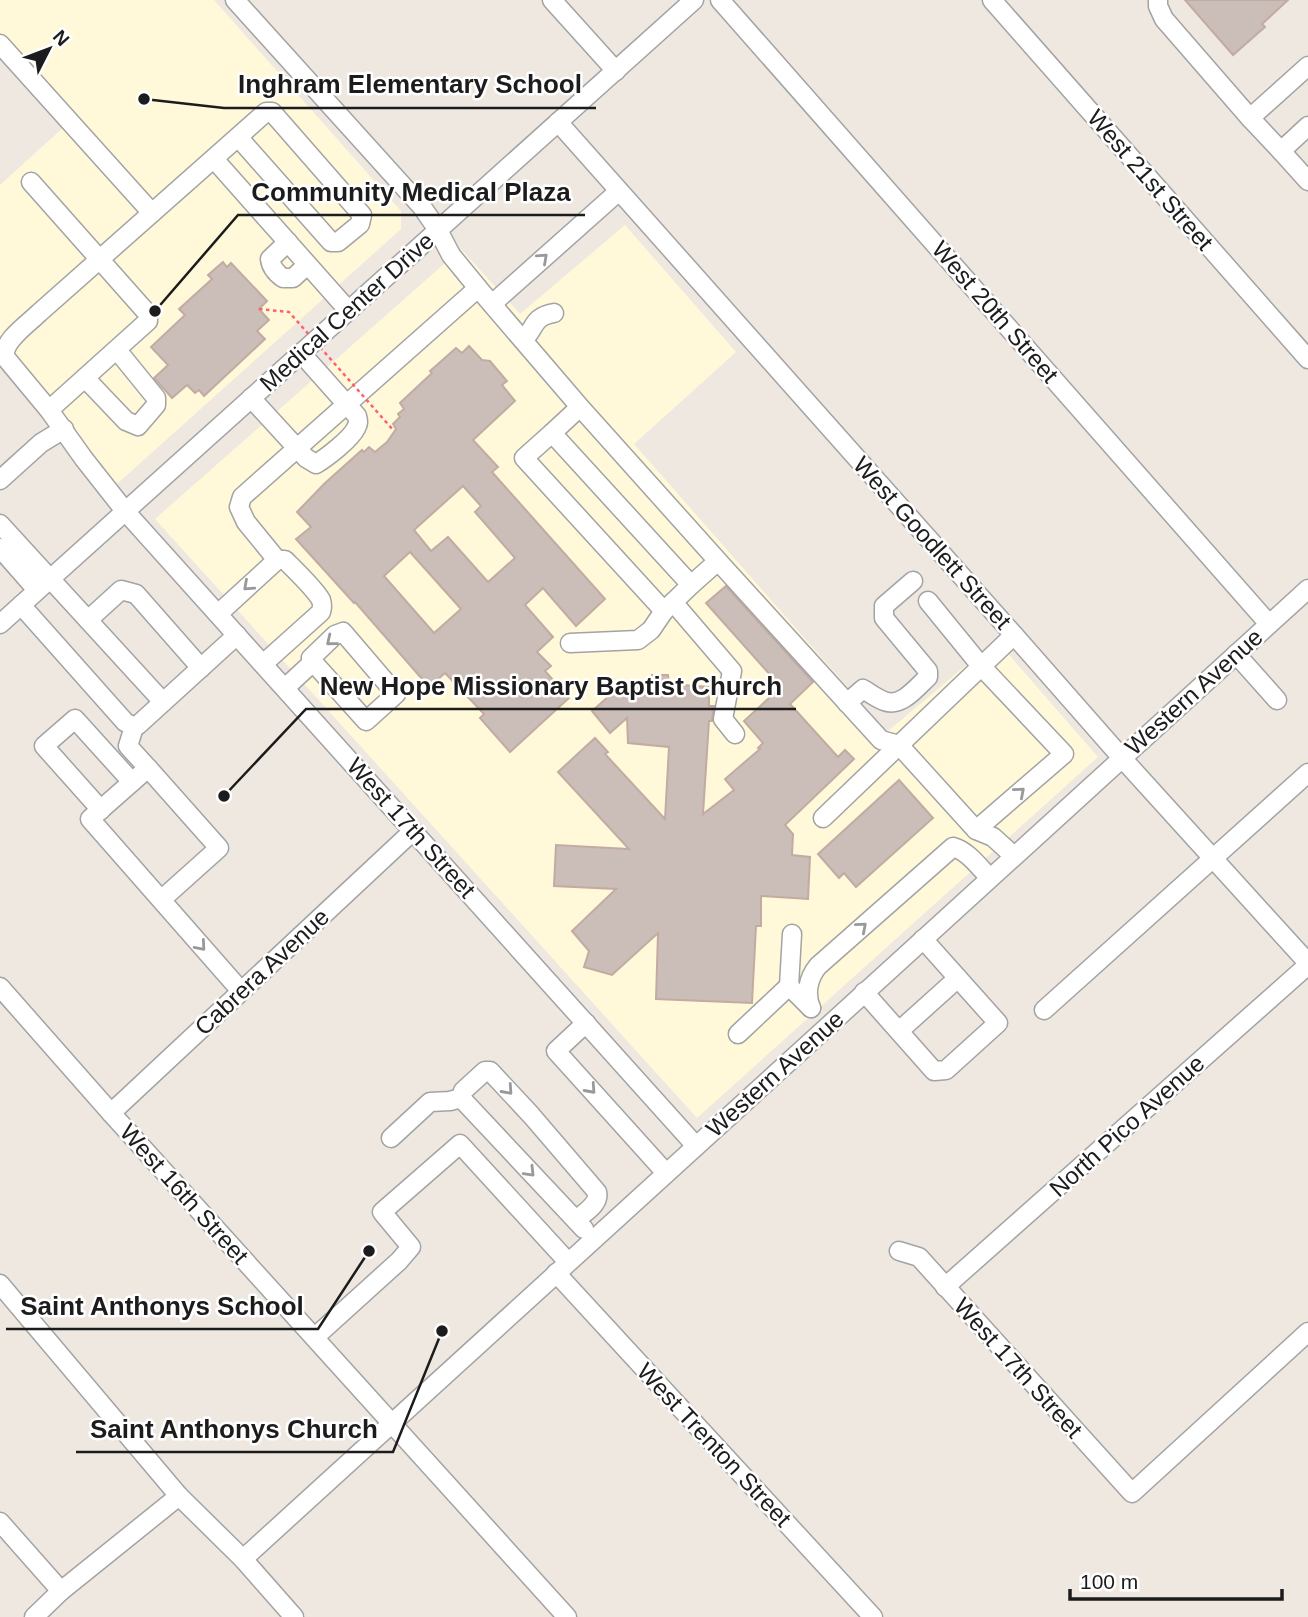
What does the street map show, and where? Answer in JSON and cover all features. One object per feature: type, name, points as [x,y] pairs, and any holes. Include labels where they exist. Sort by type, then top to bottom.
[{"type":"street","points":[[236,0],[422,207],[451,255],[492,304],[526,337],[580,407],[847,703],[881,740],[899,745],[976,830],[993,837],[1014,856]]},
{"type":"street","points":[[552,0],[616,71]]},
{"type":"street","name":"Medical Center Drive","points":[[0,624],[694,0]]},
{"type":"street","name":"West 20th Street","points":[[720,0],[1269,624]]},
{"type":"street","name":"West 21st Street","points":[[992,0],[1308,359]]},
{"type":"street","points":[[1158,0],[1164,19],[1308,181]]},
{"type":"street","points":[[0,44],[152,213]]},
{"type":"street","points":[[1250,118],[1308,66]]},
{"type":"street","points":[[101,260],[152,213],[266,112],[272,112],[362,215],[359,224],[338,242],[331,242],[238,137]]},
{"type":"street","name":"West Goodlett Street","points":[[558,122],[1308,964]]},
{"type":"street","points":[[1281,151],[1308,126]]},
{"type":"street","points":[[214,159],[348,310]]},
{"type":"street","points":[[31,182],[148,314],[148,321],[49,410]]},
{"type":"street","points":[[492,304],[619,191]]},
{"type":"street","points":[[288,242],[270,259],[271,266],[287,279],[293,278],[307,265]]},
{"type":"street","name":"West 17th Street","points":[[101,260],[9,341],[4,351],[10,365],[49,410],[125,510],[696,1146]]},
{"type":"street","points":[[277,560],[246,522],[239,507],[242,497],[478,288]]},
{"type":"street","points":[[526,337],[531,326],[545,314],[554,313]]},
{"type":"street","points":[[85,378],[126,421],[138,425],[156,405],[156,398],[117,350]]},
{"type":"street","points":[[251,398],[306,458],[316,464],[329,456],[356,430],[357,416],[301,353]]},
{"type":"street","points":[[580,407],[524,458],[732,671],[723,719],[735,734]]},
{"type":"street","points":[[0,480],[41,443],[64,429]]},
{"type":"street","points":[[552,433],[691,585]]},
{"type":"street","points":[[0,524],[44,584]]},
{"type":"street","points":[[0,548],[88,620],[163,702]]},
{"type":"street","points":[[218,614],[277,560],[285,560],[313,590],[321,601],[321,612],[263,664]]},
{"type":"street","points":[[569,643],[638,640],[651,630],[669,606],[718,561]]},
{"type":"street","points":[[847,703],[863,689],[888,703],[901,701],[928,677],[928,671],[884,618],[884,606],[914,580]]},
{"type":"street","name":"Western Avenue","points":[[243,1559],[1308,589]]},
{"type":"street","points":[[88,620],[121,590],[136,594],[201,668]]},
{"type":"street","points":[[928,601],[981,666],[1064,754],[976,830]]},
{"type":"street","points":[[20,605],[125,722],[134,727]]},
{"type":"street","points":[[343,632],[396,694],[366,721],[313,662],[311,658],[335,635],[343,632]]},
{"type":"street","points":[[128,746],[134,727],[237,635]]},
{"type":"street","points":[[822,818],[1014,635]]},
{"type":"street","points":[[1236,654],[1277,700]]},
{"type":"street","points":[[285,688],[313,662]]},
{"type":"street","points":[[101,810],[44,746],[75,719],[132,782]]},
{"type":"street","points":[[107,754],[118,744],[128,746],[219,848],[161,900]]},
{"type":"street","points":[[148,768],[90,819],[241,991]]},
{"type":"street","points":[[1044,1010],[1308,773]]},
{"type":"street","name":"Cabrera Avenue","points":[[111,1113],[413,831]]},
{"type":"street","points":[[811,1008],[808,996],[809,981],[818,966],[953,847],[969,856],[990,878]]},
{"type":"street","points":[[738,1034],[789,986],[792,934]]},
{"type":"street","points":[[864,992],[934,1071],[946,1070],[998,1023],[923,939]]},
{"type":"street","name":"North Pico Avenue","points":[[945,1287],[1308,964]]},
{"type":"street","points":[[899,1031],[958,978]]},
{"type":"street","points":[[789,986],[828,1026]]},
{"type":"street","name":"West 16th Street","points":[[0,987],[567,1617]]},
{"type":"street","points":[[586,1023],[556,1051],[666,1173]]},
{"type":"street","points":[[461,1098],[463,1091],[485,1071],[490,1070],[494,1074],[597,1192],[596,1202],[576,1220]]},
{"type":"street","points":[[461,1098],[593,1239]]},
{"type":"street","points":[[391,1138],[430,1102],[461,1098]]},
{"type":"street","points":[[315,1337],[411,1247],[382,1212],[483,1123]]},
{"type":"street","name":"West Trenton Street","points":[[460,1144],[562,1268],[873,1617]]},
{"type":"street","name":"West 17th Street","points":[[899,1251],[919,1257],[1132,1493],[1308,1332]]},
{"type":"street","points":[[0,1284],[179,1496],[243,1559],[294,1617]]},
{"type":"street","points":[[34,1617],[61,1591],[179,1496]]},
{"type":"street","points":[[0,1522],[61,1591]]},
{"type":"path","points":[[259,309],[289,312],[394,431]]},
{"type":"shaded area","points":[[0,0],[214,0],[401,211],[401,229],[108,492],[0,367],[0,185],[65,126],[0,53]]},
{"type":"shaded area","points":[[625,225],[736,352],[634,444],[887,732],[996,640],[1098,757],[697,1118],[155,519],[461,249],[520,314]]},
{"type":"building","points":[[1185,0],[1288,0],[1262,24],[1265,27],[1233,55]]},
{"type":"building","points":[[223,262],[227,267],[231,263],[267,301],[259,309],[269,320],[257,331],[265,339],[204,396],[199,390],[195,393],[187,385],[172,398],[154,378],[168,365],[151,347],[185,315],[179,309],[212,279],[208,275]]},
{"type":"building","points":[[469,346],[482,360],[490,361],[507,381],[502,385],[515,401],[473,440],[498,467],[492,472],[605,599],[576,626],[543,588],[525,605],[553,637],[537,652],[551,666],[545,671],[569,698],[510,752],[480,718],[484,714],[445,673],[429,687],[296,539],[311,527],[297,512],[362,450],[364,452],[369,447],[375,452],[387,442],[396,429],[393,424],[400,417],[398,414],[404,409],[400,403],[456,348],[462,353]],"holes":[[[463,486],[481,506],[475,512],[515,558],[488,582],[448,537],[431,551],[414,530]],[[410,552],[461,609],[434,633],[384,576]]]},
{"type":"building","points":[[726,586],[813,682],[790,704],[838,757],[845,750],[854,759],[785,825],[793,834],[792,855],[810,857],[808,899],[761,896],[761,926],[756,926],[752,1003],[656,999],[658,933],[612,975],[584,967],[589,951],[572,931],[616,889],[554,886],[556,845],[629,849],[558,772],[595,738],[608,752],[605,754],[665,819],[669,747],[628,743],[627,718],[610,733],[592,711],[620,686],[620,682],[653,684],[652,675],[668,675],[669,684],[709,687],[709,706],[714,706],[712,721],[709,721],[703,814],[734,790],[725,779],[760,749],[758,748],[763,743],[744,721],[781,687],[706,603]]},
{"type":"building","points":[[899,780],[933,818],[856,887],[844,873],[839,878],[818,854]]},
{"type":"place","name":"Inghram Elementary School","points":[[144,99]]},
{"type":"place","name":"Community Medical Plaza","points":[[155,311]]},
{"type":"place","name":"New Hope Missionary Baptist Church","points":[[224,796]]},
{"type":"place","name":"Saint Anthonys School","points":[[369,1251]]},
{"type":"place","name":"Saint Anthonys Church","points":[[442,1331]]}]
